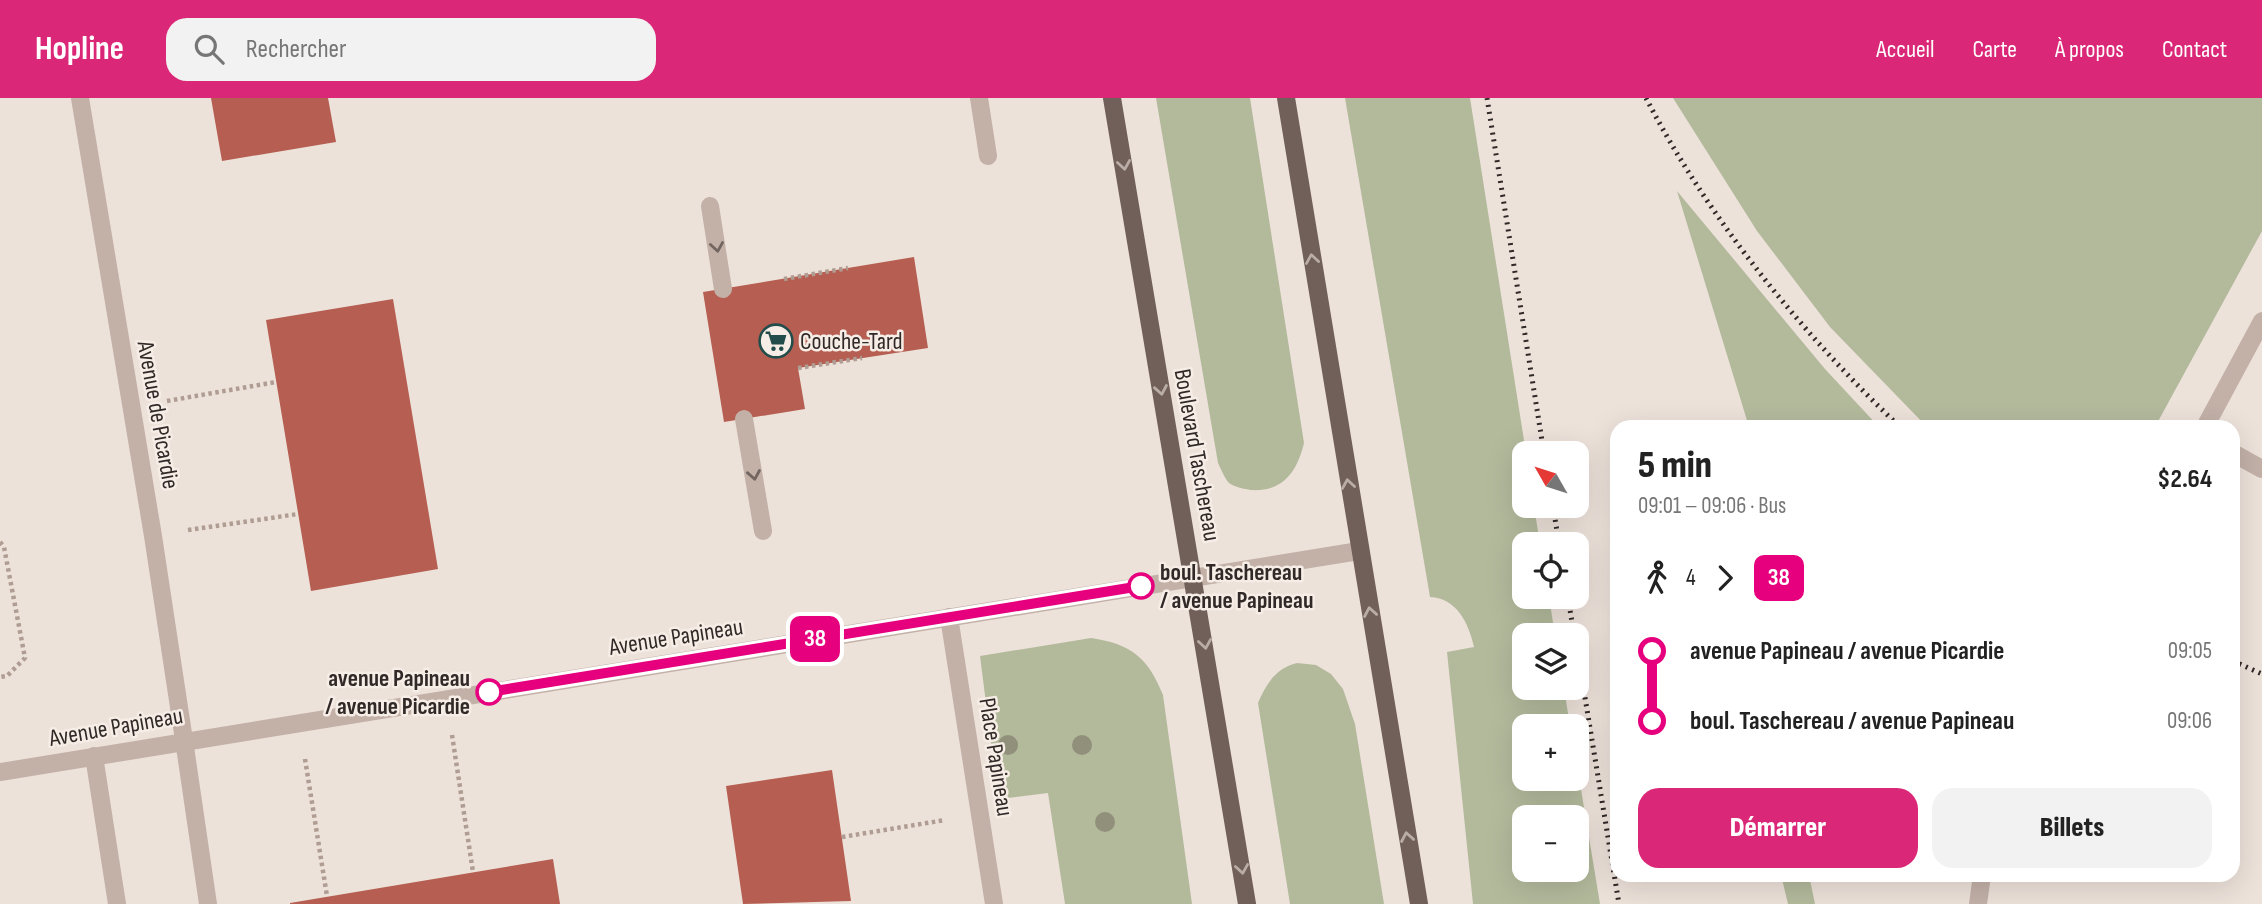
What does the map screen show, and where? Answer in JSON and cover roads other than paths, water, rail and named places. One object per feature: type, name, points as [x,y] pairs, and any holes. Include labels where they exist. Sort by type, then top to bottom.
[{"type":"main road","name":"Boulevard Taschereau","points":[[1112,98],[1247,904]]},
{"type":"main road","points":[[1286,98],[1419,904]]},
{"type":"street","name":"Avenue de Picardie","points":[[80,98],[153,536],[208,904]]},
{"type":"street","points":[[979,98],[988,156]]},
{"type":"street","points":[[710,206],[723,289]]},
{"type":"street","points":[[2209,420],[2262,321]]},
{"type":"street","points":[[744,419],[763,531]]},
{"type":"street","points":[[2240,457],[2262,469]]},
{"type":"street","name":"Avenue Papineau","points":[[0,772],[1359,551]]},
{"type":"street","name":"Place Papineau","points":[[949,617],[995,904]]},
{"type":"street","points":[[94,756],[117,904]]},
{"type":"street","points":[[1978,904],[1981,882]]},
{"type":"railway","points":[[1487,98],[1542,441]]},
{"type":"railway","points":[[1646,98],[1698,187],[1760,273],[1828,353],[1893,420]]},
{"type":"railway","points":[[1555,518],[1557,532]]},
{"type":"railway","points":[[1570,609],[1572,623]]},
{"type":"railway","points":[[2240,664],[2262,674]]},
{"type":"railway","points":[[1585,700],[1610,849]]},
{"type":"railway","points":[[1615,882],[1619,904]]},
{"type":"place","name":"Couche-Tard","points":[[776,341]]},
{"type":"place","name":"boul. Taschereau / avenue Papineau","points":[[1141,586]]},
{"type":"place","name":"avenue Papineau / avenue Picardie","points":[[489,692]]}]
